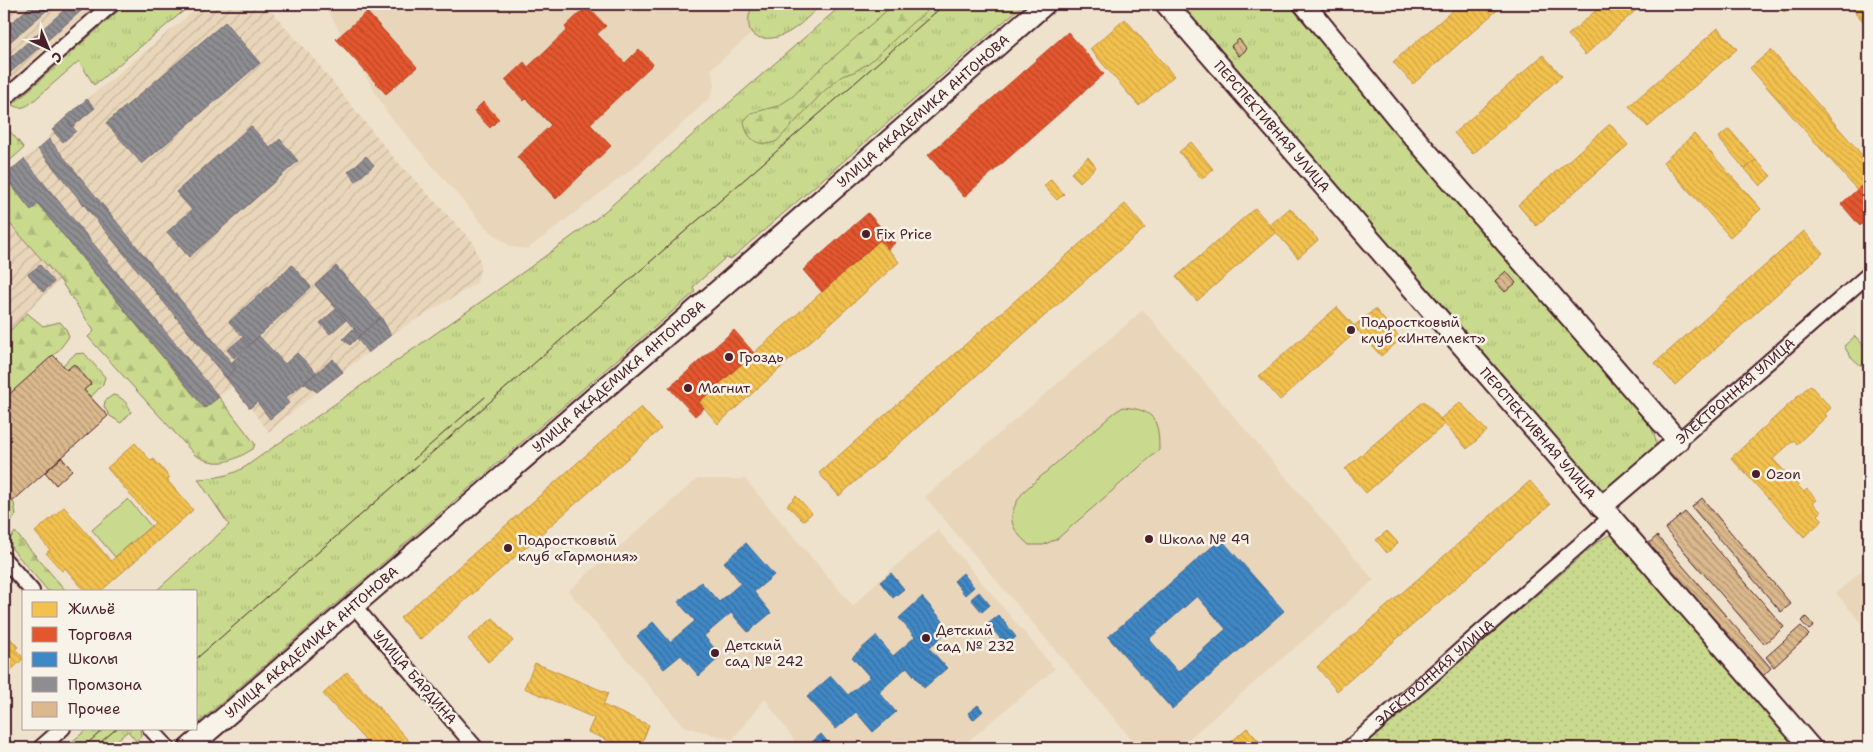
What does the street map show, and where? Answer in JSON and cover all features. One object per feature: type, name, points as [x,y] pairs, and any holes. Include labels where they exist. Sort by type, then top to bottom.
[{"type":"street","points":[[4,100],[112,4]]},
{"type":"street","name":"УЛИЦА АКАДЕМИКА АНТОНОВА","points":[[189,748],[721,288],[1045,4]]},
{"type":"street","name":"ПЕРСПЕКТИВНАЯ УЛИЦА","points":[[1166,4],[1811,748]]},
{"type":"street","points":[[1304,4],[1399,120],[1678,441]]},
{"type":"street","name":"ЭЛЕКТРОННАЯ УЛИЦА","points":[[1348,748],[1606,512],[1678,441],[1869,274]]},
{"type":"street","points":[[4,559],[31,590]]},
{"type":"street","name":"УЛИЦА БАРДИНА","points":[[354,606],[476,748]]},
{"type":"street","points":[[40,748],[62,730]]},
{"type":"street","points":[[152,730],[168,748]]},
{"type":"shaded area","points":[[4,4],[97,4],[4,87]]},
{"type":"shaded area","points":[[202,4],[265,4],[314,59],[394,158],[473,242],[481,264],[477,283],[391,335],[269,432],[233,386],[205,408],[38,205],[31,210],[4,176],[49,139],[48,137],[53,132],[52,130],[65,118]]},
{"type":"shaded area","points":[[321,4],[786,4],[711,69],[715,83],[710,98],[636,166],[528,249],[511,247],[486,228],[387,113],[328,11]]},
{"type":"shaded area","points":[[4,217],[60,280],[5,335],[10,341],[4,347]]},
{"type":"shaded area","name":"Школа № 49","points":[[1143,310],[1374,580],[1178,748],[1139,748],[925,497]]},
{"type":"shaded area","points":[[697,479],[745,479],[853,606],[879,580],[938,530],[1055,669],[960,748],[799,748],[765,699],[732,740],[683,726],[568,591]]},
{"type":"shaded area","points":[[1869,564],[1869,633],[1836,593]]},
{"type":"green space","points":[[126,4],[192,4],[94,85],[79,61],[29,105],[20,107],[12,105]]},
{"type":"green space","points":[[754,4],[822,4],[788,33],[772,38],[761,38],[752,34],[750,30],[749,16]]},
{"type":"green space","points":[[843,4],[1024,4],[731,259],[725,258],[693,287],[695,292],[198,723],[198,590],[157,590],[229,525],[198,479],[223,476],[245,467],[529,268],[597,218]]},
{"type":"green space","points":[[894,4],[936,4],[912,23],[870,62],[854,72],[842,76],[823,92],[777,141],[765,144],[754,141],[747,133],[744,121],[751,113],[778,106],[792,97],[819,70]]},
{"type":"green space","points":[[1173,4],[1288,4],[1644,416],[1656,441],[1654,450],[1649,457],[1608,492],[1600,490]]},
{"type":"green space","points":[[4,124],[24,148],[4,166]]},
{"type":"green space","points":[[4,176],[31,210],[38,204],[204,408],[219,397],[255,444],[253,449],[224,462],[211,461],[195,455],[88,337],[94,331],[60,280],[4,217]]},
{"type":"green space","points":[[27,313],[43,326],[60,322],[69,336],[48,361],[4,399],[4,347],[9,341],[5,336]]},
{"type":"green space","points":[[1855,336],[1869,351],[1869,358],[1861,366],[1850,356],[1844,346]]},
{"type":"green space","points":[[84,353],[105,377],[103,384],[91,397],[84,390],[91,383],[74,364],[67,370],[63,365],[75,354]]},
{"type":"green space","points":[[113,395],[124,401],[131,412],[121,423],[110,416],[104,407],[105,401]]},
{"type":"green space","points":[[1123,407],[1134,408],[1153,418],[1158,431],[1159,450],[1057,539],[1043,545],[1029,545],[1013,526],[1012,513],[1018,499],[1024,491]]},
{"type":"green space","points":[[4,494],[14,503],[16,515],[10,522],[4,525]]},
{"type":"green space","points":[[128,499],[151,526],[115,557],[92,530]]},
{"type":"green space","points":[[15,532],[65,590],[47,590],[12,549],[10,539]]},
{"type":"green space","points":[[1611,534],[1622,540],[1800,748],[1360,748],[1599,541]]},
{"type":"green space","points":[[86,730],[140,730],[141,737],[136,741],[128,731],[108,748],[64,748]]},
{"type":"building: Жильё","points":[[1460,4],[1500,4],[1502,6],[1413,84],[1393,62]]},
{"type":"building: Жильё","points":[[1603,4],[1643,4],[1585,55],[1568,35]]},
{"type":"building: Жильё","points":[[1777,4],[1793,4],[1784,12]]},
{"type":"building: Жильё","points":[[1848,4],[1869,4],[1869,28]]},
{"type":"building: Жильё","points":[[1125,19],[1174,76],[1139,106],[1090,49]]},
{"type":"building: Жильё","points":[[1718,28],[1737,49],[1648,127],[1629,106]]},
{"type":"building: Жильё","points":[[1771,50],[1869,163],[1869,179],[1857,190],[1750,68]]},
{"type":"building: Жильё","points":[[1543,55],[1562,76],[1473,154],[1454,133]]},
{"type":"building: Жильё","points":[[1610,124],[1628,145],[1536,226],[1518,205]]},
{"type":"building: Жильё","points":[[1729,129],[1756,160],[1745,169],[1718,138]]},
{"type":"building: Жильё","points":[[1694,134],[1761,209],[1730,237],[1663,162]]},
{"type":"building: Жильё","points":[[1191,142],[1213,169],[1202,179],[1179,152]]},
{"type":"building: Жильё","points":[[1088,157],[1096,167],[1080,182],[1071,173]]},
{"type":"building: Жильё","points":[[1756,160],[1771,176],[1760,186],[1745,169]]},
{"type":"building: Жильё","points":[[1051,179],[1064,194],[1057,200],[1044,186]]},
{"type":"building: Жильё","points":[[1125,204],[1145,228],[839,496],[819,473]]},
{"type":"building: Жильё","points":[[1255,208],[1276,232],[1197,301],[1176,277]]},
{"type":"building: Жильё","points":[[1290,208],[1318,240],[1298,258],[1270,225]]},
{"type":"building: Жильё","points":[[1804,231],[1823,253],[1675,385],[1655,363]]},
{"type":"building: Жильё","points":[[880,240],[899,262],[718,424],[699,402]]},
{"type":"building: Жильё","points":[[1337,307],[1358,330],[1280,400],[1259,376]]},
{"type":"building: Жильё","points":[[1375,309],[1401,339],[1381,356],[1354,326]]},
{"type":"building: Жильё","points":[[1810,385],[1831,408],[1825,414],[1827,416],[1797,444],[1794,440],[1773,459],[1804,492],[1807,489],[1817,500],[1813,503],[1821,512],[1818,515],[1823,520],[1804,537],[1731,458]]},
{"type":"building: Жильё","points":[[1424,401],[1445,424],[1366,493],[1345,469]]},
{"type":"building: Жильё","points":[[1460,402],[1487,431],[1467,449],[1440,419]]},
{"type":"building: Жильё","points":[[641,407],[661,429],[420,640],[400,618]]},
{"type":"building: Жильё","points":[[135,443],[151,461],[154,459],[170,478],[167,480],[193,510],[102,590],[84,590],[65,568],[62,571],[46,553],[50,550],[35,532],[64,507],[111,561],[155,523],[107,468]]},
{"type":"building: Жильё","points":[[1530,481],[1550,505],[1337,691],[1317,667]]},
{"type":"building: Жильё","points":[[796,496],[812,513],[803,521],[787,505]]},
{"type":"building: Жильё","points":[[1387,531],[1398,543],[1387,553],[1376,540]]},
{"type":"building: Жильё","points":[[493,618],[513,641],[488,662],[468,639]]},
{"type":"building: Жильё","points":[[4,631],[18,647],[15,649],[22,656],[22,660],[7,674],[4,673]]},
{"type":"building: Жильё","points":[[535,663],[608,693],[603,705],[649,725],[640,748],[626,748],[588,732],[594,718],[524,688]]},
{"type":"building: Жильё","points":[[347,672],[415,748],[372,748],[323,694]]},
{"type":"building: Жильё","points":[[1247,728],[1265,748],[1224,748]]},
{"type":"building: Жильё","points":[[334,741],[341,748],[326,748]]},
{"type":"building: Торговля","points":[[321,4],[336,4],[328,11]]},
{"type":"building: Торговля","points":[[421,4],[435,4],[427,11]]},
{"type":"building: Торговля","points":[[587,6],[606,26],[597,34],[625,63],[639,49],[653,64],[590,124],[611,146],[556,199],[517,157],[551,125],[526,99],[524,101],[505,80],[524,62],[528,67],[567,30],[565,27]]},
{"type":"building: Торговля","points":[[367,12],[417,67],[386,94],[336,39]]},
{"type":"building: Торговля","points":[[1068,32],[1104,74],[964,197],[928,155]]},
{"type":"building: Торговля","points":[[483,102],[499,119],[490,128],[474,111]]},
{"type":"building: Торговля","points":[[1869,179],[1869,217],[1860,226],[1841,204]]},
{"type":"building: Торговля","points":[[868,213],[895,243],[888,249],[880,240],[822,292],[803,270]]},
{"type":"building: Торговля","points":[[734,330],[754,353],[699,402],[704,408],[695,416],[669,388]]},
{"type":"building: Школы","points":[[1221,539],[1284,611],[1172,709],[1108,637]],"holes":[[[1197,596],[1226,629],[1178,672],[1149,639]]]},
{"type":"building: Школы","points":[[746,543],[774,575],[754,592],[771,613],[748,632],[731,613],[704,636],[721,656],[699,676],[681,655],[664,669],[637,636],[653,622],[670,642],[695,621],[678,602],[701,582],[719,602],[741,583],[724,562]]},
{"type":"building: Школы","points":[[891,573],[904,589],[893,598],[880,582]]},
{"type":"building: Школы","points":[[963,573],[974,587],[965,595],[954,581]]},
{"type":"building: Школы","points":[[979,592],[990,605],[982,612],[971,599]]},
{"type":"building: Школы","points":[[922,597],[950,629],[929,648],[947,668],[924,688],[907,667],[879,692],[896,712],[873,732],[856,712],[836,729],[807,697],[831,676],[848,695],[870,677],[852,657],[876,636],[893,656],[915,637],[899,618]]},
{"type":"building: Школы","points":[[999,615],[1016,637],[1006,645],[988,624]]},
{"type":"building: Школы","points":[[978,705],[983,711],[973,720],[968,713]]},
{"type":"building: Школы","points":[[821,734],[832,747],[818,748],[812,742]]},
{"type":"building: Промзона","points":[[33,4],[54,4],[4,47],[4,29]]},
{"type":"building: Промзона","points":[[71,4],[89,4],[4,78],[4,63]]},
{"type":"building: Промзона","points":[[225,22],[260,63],[142,164],[106,123]]},
{"type":"building: Промзона","points":[[87,99],[95,108],[72,127],[65,118]]},
{"type":"building: Промзона","points":[[65,118],[76,131],[63,142],[52,130]]},
{"type":"building: Промзона","points":[[251,126],[270,148],[280,139],[298,161],[189,257],[167,232],[192,210],[176,192]]},
{"type":"building: Промзона","points":[[49,139],[236,368],[226,378],[38,149]]},
{"type":"building: Промзона","points":[[366,156],[374,165],[356,181],[348,172]]},
{"type":"building: Промзона","points":[[24,159],[219,397],[205,408],[38,204],[31,210],[4,176]]},
{"type":"building: Промзона","points":[[40,265],[54,282],[43,292],[28,274]]},
{"type":"building: Промзона","points":[[292,265],[311,287],[250,344],[229,322]]},
{"type":"building: Промзона","points":[[336,266],[381,317],[360,335],[315,285]]},
{"type":"building: Промзона","points":[[336,309],[346,320],[330,334],[320,323]]},
{"type":"building: Промзона","points":[[381,317],[391,335],[368,353],[357,338]]},
{"type":"building: Промзона","points":[[354,328],[360,335],[350,345],[343,339]]},
{"type":"building: Промзона","points":[[259,336],[285,364],[297,353],[317,373],[285,398],[289,403],[270,419],[257,402],[250,408],[226,378],[236,368],[231,363]]},
{"type":"building: Промзона","points":[[243,337],[250,344],[234,358],[227,350]]},
{"type":"building: Промзона","points":[[333,359],[343,372],[317,392],[304,383]]},
{"type":"building: Прочее","points":[[1239,39],[1247,49],[1239,56],[1231,46]]},
{"type":"building: Прочее","points":[[1506,271],[1516,283],[1505,292],[1495,281]]},
{"type":"building: Прочее","points":[[53,355],[67,370],[74,364],[91,384],[84,390],[108,416],[12,502],[4,493],[4,399]]},
{"type":"building: Прочее","points":[[61,457],[72,470],[56,485],[45,472]]},
{"type":"building: Прочее","points":[[1702,498],[1791,604],[1781,612],[1692,507]]},
{"type":"building: Прочее","points":[[1685,512],[1784,627],[1764,644],[1665,529]]},
{"type":"building: Прочее","points":[[1657,536],[1771,668],[1762,677],[1648,544]]},
{"type":"building: Прочее","points":[[1806,617],[1814,626],[1809,630],[1801,621]]},
{"type":"building: Прочее","points":[[1801,626],[1809,635],[1774,667],[1766,657]]},
{"type":"tram line","points":[[198,657],[945,4]]},
{"type":"tram line","points":[[413,460],[485,397]]},
{"type":"tram line","points":[[82,748],[103,730]]},
{"type":"tram line","points":[[94,748],[115,730]]},
{"type":"place","name":"Fix Price","points":[[866,234]]},
{"type":"place","name":"Подростковый клуб «Интеллект»","points":[[1351,330]]},
{"type":"place","name":"Гроздь","points":[[729,357]]},
{"type":"place","name":"Магнит","points":[[688,388]]},
{"type":"place","name":"Ozon","points":[[1756,474]]},
{"type":"place","name":"Школа № 49","points":[[1149,539]]},
{"type":"place","name":"Подростковый клуб «Гармония»","points":[[508,548]]},
{"type":"place","name":"Детский сад № 232","points":[[926,638]]},
{"type":"place","name":"Детский сад № 242","points":[[715,653]]}]
